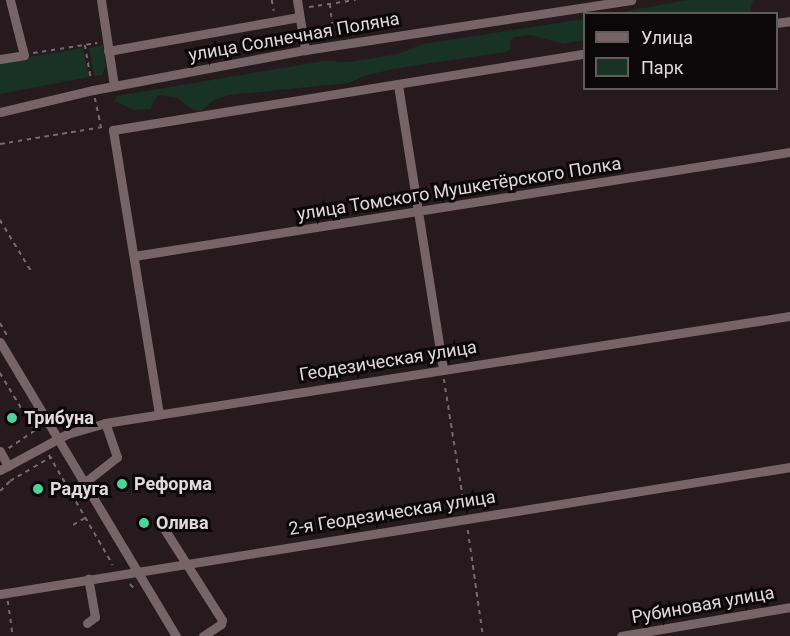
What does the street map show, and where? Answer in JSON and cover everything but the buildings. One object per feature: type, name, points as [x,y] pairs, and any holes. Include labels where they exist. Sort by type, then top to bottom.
[{"type":"street","points":[[0,59],[24,55],[10,0]]},
{"type":"street","points":[[101,0],[114,86]]},
{"type":"street","points":[[297,0],[305,50]]},
{"type":"street","name":"улица Солнечная Поляна","points":[[0,112],[114,86],[305,50],[631,0]]},
{"type":"street","points":[[108,51],[299,17]]},
{"type":"street","points":[[159,414],[113,130],[583,54]]},
{"type":"street","points":[[398,85],[442,369]]},
{"type":"street","name":"улица Томского Мушкетёрского Полка","points":[[134,256],[417,213],[790,152]]},
{"type":"street","name":"Геодезическая улица","points":[[4,468],[57,438],[105,423],[790,316]]},
{"type":"street","points":[[0,342],[176,636]]},
{"type":"street","points":[[84,483],[117,457],[105,423]]},
{"type":"street","points":[[1,452],[4,468]]},
{"type":"street","name":"2-я Геодезическая улица","points":[[4,593],[186,562],[790,467]]},
{"type":"street","points":[[163,527],[222,620],[221,624],[203,636]]},
{"type":"street","points":[[87,622],[95,617],[88,579]]},
{"type":"street","name":"Рубиновая улица","points":[[621,636],[790,607]]},
{"type":"path","points":[[272,0],[276,21]]},
{"type":"path","points":[[330,4],[336,45]]},
{"type":"path","points":[[0,144],[108,126],[113,130]]},
{"type":"path","points":[[0,220],[33,274]]},
{"type":"path","points":[[442,369],[483,636]]},
{"type":"path","points":[[0,373],[35,431],[1,452]]},
{"type":"path","points":[[49,454],[119,574],[135,591],[137,590]]},
{"type":"path","points":[[0,492],[10,482],[51,457]]},
{"type":"path","points":[[73,525],[85,518]]},
{"type":"path","points":[[4,593],[13,636]]},
{"type":"green space","points":[[689,0],[754,0],[750,12],[621,12]]},
{"type":"green space","points":[[583,19],[583,40],[564,44],[530,35],[514,37],[510,41],[511,49],[506,52],[398,68],[367,75],[349,83],[229,95],[214,100],[201,111],[193,110],[178,98],[158,95],[150,109],[134,110],[114,101],[117,96],[324,61],[350,62],[398,54],[423,44]]},
{"type":"green space","points":[[103,45],[106,66],[102,75],[94,76],[89,48]]},
{"type":"green space","points":[[83,48],[89,77],[0,94],[0,62]]},
{"type":"place","name":"Трибуна","points":[[12,418]]},
{"type":"place","name":"Реформа","points":[[122,484]]},
{"type":"place","name":"Радуга","points":[[38,489]]},
{"type":"place","name":"Олива","points":[[144,523]]}]
